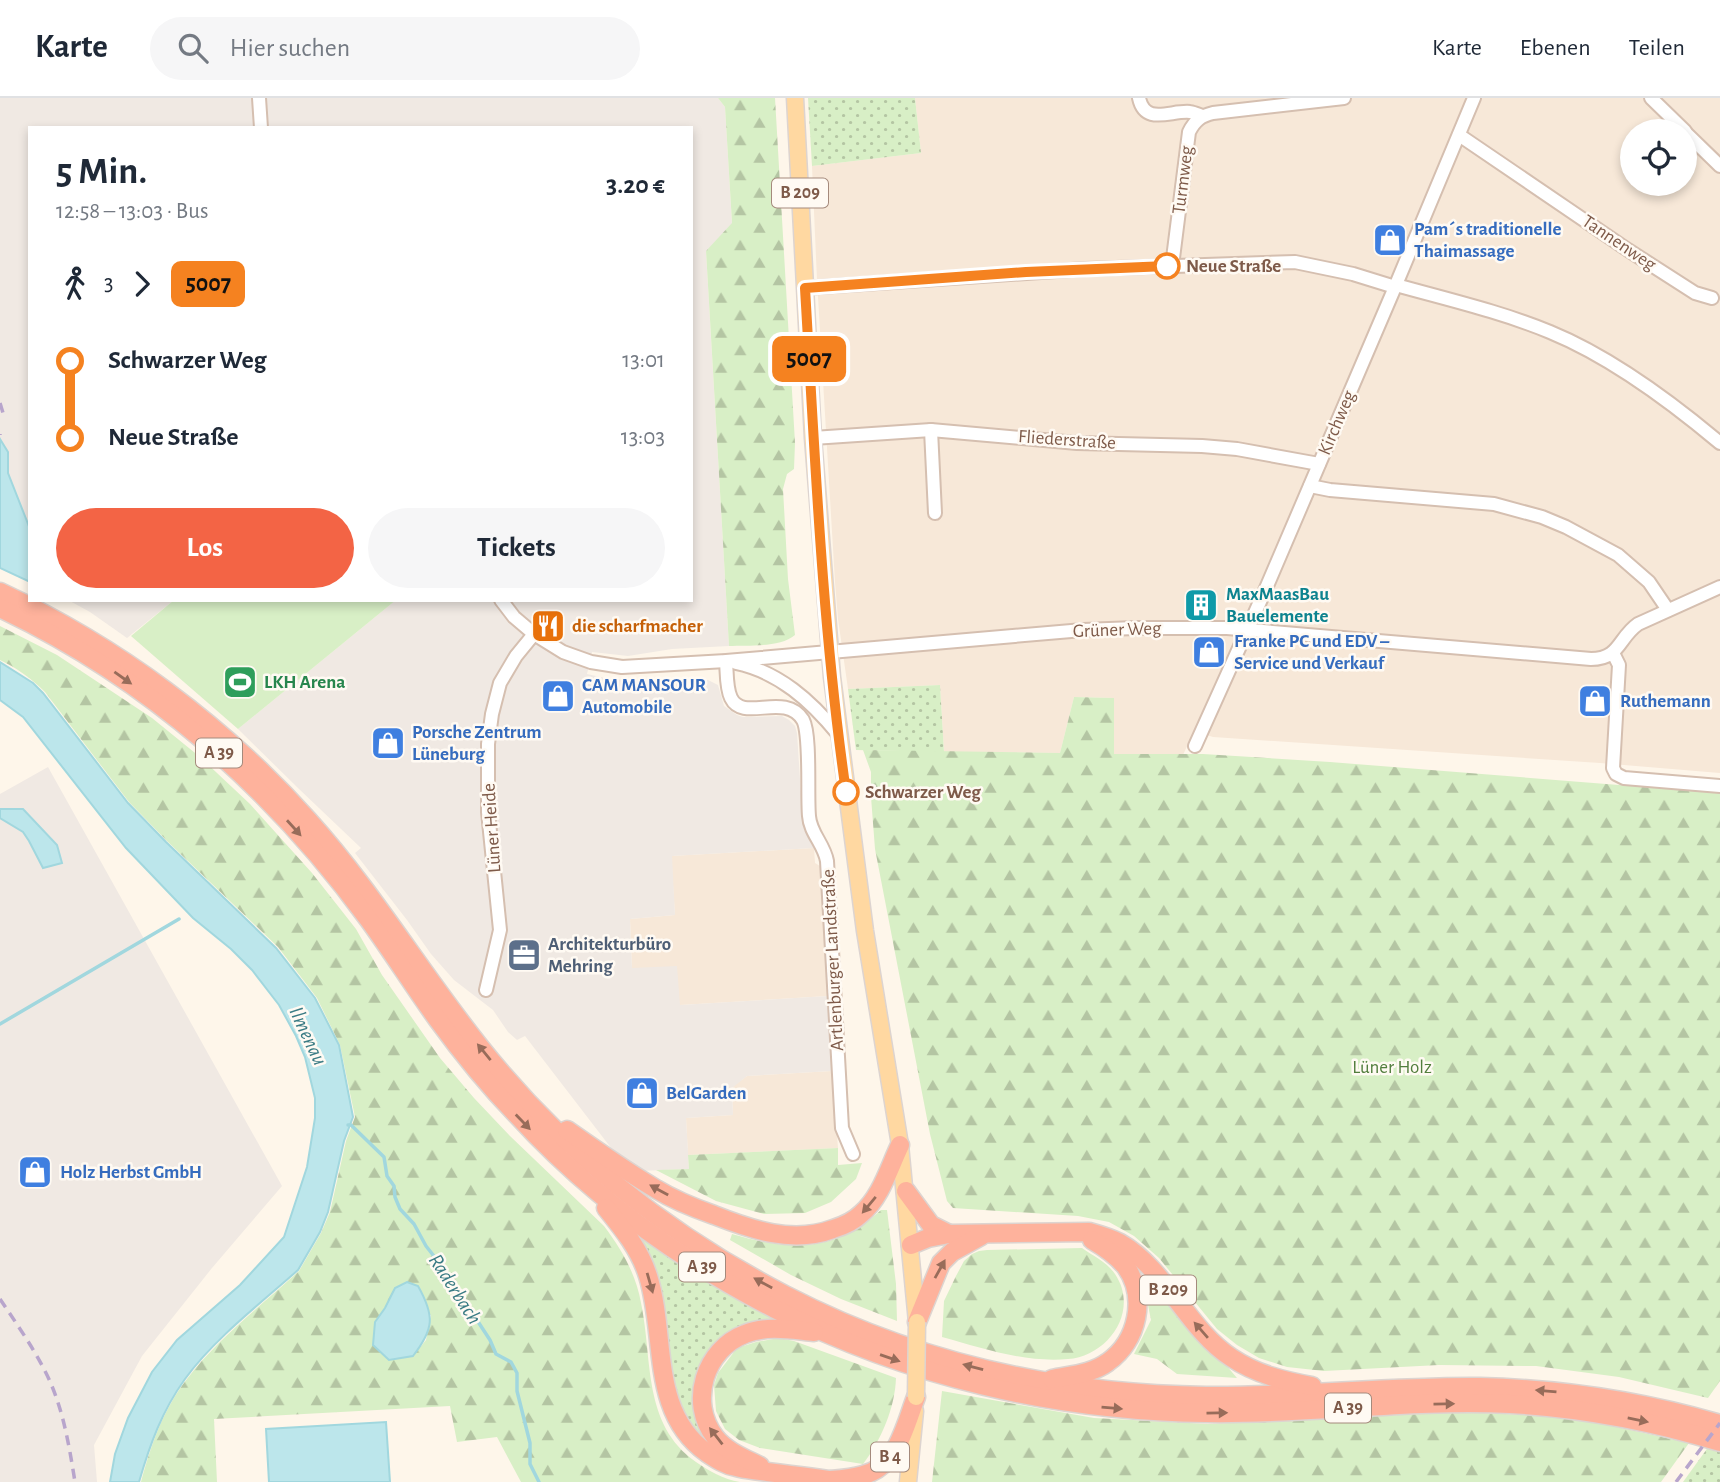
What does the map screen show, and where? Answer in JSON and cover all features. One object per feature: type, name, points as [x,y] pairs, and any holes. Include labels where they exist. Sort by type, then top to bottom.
[{"type":"highway","name":"A 39","points":[[0,592],[71,629],[158,685],[220,734],[275,785],[308,819],[359,881],[454,1013],[506,1079],[581,1155],[630,1197],[675,1230],[717,1257],[833,1319],[890,1341],[996,1373],[1095,1390],[1197,1396],[1475,1387],[1571,1393],[1659,1407],[1720,1424]]},
{"type":"highway","name":"A 39","points":[[0,608],[65,641],[161,705],[262,793],[346,891],[465,1056],[523,1122],[568,1167],[621,1211],[708,1271],[827,1334],[884,1357],[943,1376],[1036,1398],[1094,1406],[1209,1413],[1424,1404],[1507,1404],[1612,1415],[1653,1423],[1720,1442]]},
{"type":"highway","points":[[528,1104],[657,1190],[745,1227],[778,1234],[803,1236],[824,1233],[861,1215],[876,1197],[900,1145]]},
{"type":"highway","points":[[589,1184],[629,1237],[648,1274],[655,1302],[663,1375],[669,1403],[680,1426],[695,1444],[716,1459],[736,1468],[836,1481]]},
{"type":"highway","name":"B 209","points":[[906,1191],[931,1225],[949,1234],[1089,1232],[1119,1242],[1147,1265],[1208,1338],[1230,1357],[1255,1371],[1284,1381],[1358,1391]]},
{"type":"highway","points":[[1040,1381],[1090,1371],[1108,1363],[1124,1349],[1134,1330],[1138,1309],[1135,1287],[1126,1268],[1108,1250],[1094,1241],[1069,1232]]},
{"type":"highway","points":[[911,1245],[949,1234]]},
{"type":"highway","points":[[917,1322],[941,1264],[952,1252],[984,1234]]},
{"type":"highway","name":"A 39","points":[[772,1472],[729,1451],[709,1429],[702,1401],[706,1372],[716,1355],[731,1341],[747,1333],[769,1328],[827,1334]]},
{"type":"highway","name":"B 4","points":[[836,1481],[866,1475],[884,1465],[896,1448],[916,1397]]},
{"type":"main road","name":"B 209","points":[[795,98],[813,438],[829,652],[865,931],[900,1145],[911,1245],[917,1322],[916,1397],[908,1482]]},
{"type":"street","points":[[259,98],[261,126]]},
{"type":"street","points":[[1139,98],[1146,112],[1154,115],[1190,112],[1202,116],[1344,98]]},
{"type":"street","name":"Kirchweg","points":[[1195,746],[1310,486],[1474,98]]},
{"type":"street","points":[[1651,98],[1672,119]]},
{"type":"street","name":"Turmweg","points":[[1172,266],[1189,132],[1202,116]]},
{"type":"street","name":"Tannenweg","points":[[1459,135],[1628,250],[1695,293],[1712,298]]},
{"type":"street","points":[[1697,144],[1720,166]]},
{"type":"street","points":[[805,288],[1026,272],[1295,262],[1353,274],[1551,332],[1628,374],[1720,443]]},
{"type":"street","points":[[931,430],[935,513]]},
{"type":"street","name":"Fliederstraße","points":[[813,438],[931,430],[1077,443],[1237,449],[1319,464]]},
{"type":"street","points":[[1310,486],[1330,490],[1494,503],[1542,517],[1618,555],[1649,582],[1668,610]]},
{"type":"street","points":[[1720,587],[1632,628],[1613,653],[1619,665],[1613,768],[1616,774],[1624,778],[1720,786]]},
{"type":"street","name":"Grüner Weg","points":[[503,602],[514,617],[534,634],[563,652],[592,662],[622,667],[726,661],[1100,629],[1247,630],[1591,659],[1607,657],[1613,653]]},
{"type":"street","name":"Lüner Heide","points":[[486,990],[500,930],[488,812],[488,744],[500,683],[516,656],[534,634]]},
{"type":"street","points":[[726,661],[758,669],[781,681],[815,708],[838,734]]},
{"type":"street","name":"Artlenburger Landstraße","points":[[726,661],[733,701],[748,708],[779,706],[790,709],[799,716],[806,731],[810,824],[827,861],[842,1128],[853,1154]]},
{"type":"shaded area","points":[[0,98],[718,98],[725,107],[732,224],[706,252],[729,646],[672,649],[628,656],[592,652],[587,674],[641,682],[708,680],[718,685],[724,706],[737,715],[782,716],[795,726],[803,824],[814,848],[672,856],[675,915],[630,919],[632,968],[677,966],[680,1005],[828,996],[832,1071],[747,1076],[732,1088],[733,1115],[686,1118],[689,1169],[638,1171],[618,1157],[525,1036],[517,1040],[493,1010],[454,980],[431,954],[355,853],[361,848],[238,729],[394,602],[693,602],[693,126],[28,126],[28,524],[8,473],[8,452],[0,439]]},
{"type":"shaded area","points":[[915,98],[1720,98],[1720,773],[1213,737],[1194,731],[1183,755],[1113,754],[1114,698],[1074,697],[1060,753],[944,752],[940,685],[848,689],[835,582],[812,166],[921,153]]},
{"type":"shaded area","points":[[72,602],[172,602],[127,638]]},
{"type":"shaded area","points":[[48,767],[282,1186],[142,1356],[94,1445],[97,1482],[0,1482],[0,794]]},
{"type":"shaded area","points":[[814,848],[815,863],[820,866],[828,996],[680,1005],[632,968],[630,919],[675,915],[671,856]]},
{"type":"shaded area","points":[[832,1071],[838,1148],[688,1155],[686,1118],[733,1115],[732,1087],[747,1076]]},
{"type":"green space","points":[[718,98],[775,98],[795,443],[794,469],[787,474],[783,489],[788,579],[795,635],[781,642],[763,645],[729,646],[706,251],[732,223],[725,107]]},
{"type":"green space","points":[[808,98],[915,98],[921,153],[812,166]]},
{"type":"green space","name":"LKH Arena","points":[[172,602],[394,602],[238,729],[131,636]]},
{"type":"green space","points":[[0,626],[57,655],[152,718],[200,757],[250,804],[312,873],[356,929],[382,975],[440,1058],[510,1136],[611,1235],[639,1292],[653,1390],[666,1429],[679,1447],[696,1462],[716,1474],[740,1482],[521,1482],[497,1437],[457,1442],[450,1406],[214,1419],[217,1482],[141,1482],[159,1428],[187,1379],[226,1336],[299,1271],[330,1212],[346,1141],[355,1117],[340,1045],[317,998],[278,947],[129,802],[45,692],[24,674],[0,660]],"holes":[[[385,1308],[431,1315],[426,1340],[413,1356],[375,1322]]]},
{"type":"green space","points":[[940,685],[944,752],[856,750],[848,689]]},
{"type":"green space","name":"Lüner Holz","points":[[1074,697],[1114,698],[1114,754],[1203,754],[1330,762],[1720,793],[1720,1381],[1708,1398],[1619,1377],[1536,1366],[1439,1365],[1324,1371],[1287,1367],[1259,1358],[1217,1329],[1159,1258],[1134,1236],[1109,1222],[1078,1216],[953,1208],[947,1201],[930,1134],[875,849],[871,772],[863,750],[1060,753]]},
{"type":"green space","points":[[838,1148],[838,1165],[862,1163],[856,1179],[831,1202],[805,1213],[764,1214],[716,1201],[656,1170],[689,1169],[688,1155]]},
{"type":"green space","points":[[881,1210],[887,1210],[896,1284],[897,1321],[841,1299],[791,1275],[730,1240],[732,1234],[773,1243],[811,1245],[846,1234]]},
{"type":"green space","points":[[633,1229],[790,1325],[769,1322],[699,1370],[717,1451],[693,1429],[676,1400]]},
{"type":"green space","points":[[1082,1248],[1112,1270],[1122,1288],[1124,1302],[1116,1329],[1096,1350],[1068,1359],[1036,1359],[1004,1354],[942,1337],[944,1301],[964,1261],[972,1254],[987,1250]]},
{"type":"green space","points":[[1150,1279],[1237,1378],[1177,1374],[1157,1359],[1134,1354],[1151,1320],[1145,1290]]},
{"type":"green space","points":[[779,1338],[896,1378],[886,1423],[863,1464],[760,1448],[739,1440],[725,1429],[716,1411],[714,1385],[718,1373],[737,1348]]},
{"type":"green space","points":[[942,1391],[1094,1418],[1208,1424],[1462,1412],[1572,1417],[1689,1443],[1661,1482],[932,1482]]},
{"type":"green space","points":[[1709,1446],[1720,1450],[1720,1482],[1683,1482]]},
{"type":"water","points":[[0,439],[8,452],[8,473],[28,524],[28,581],[0,568]]},
{"type":"water","name":"Ilmenau","points":[[0,662],[33,683],[43,693],[128,803],[276,948],[315,998],[339,1045],[353,1117],[344,1141],[328,1212],[298,1270],[224,1336],[185,1379],[158,1428],[139,1482],[110,1482],[115,1454],[128,1418],[152,1372],[177,1340],[240,1285],[284,1237],[307,1167],[315,1118],[315,1098],[305,1057],[279,1005],[252,970],[193,918],[126,848],[23,717],[0,700]]},
{"type":"water","points":[[0,809],[23,809],[57,845],[62,863],[43,868],[23,832],[0,818]]},
{"type":"water","points":[[407,1282],[418,1286],[427,1306],[430,1322],[425,1338],[413,1356],[389,1360],[373,1345],[375,1322],[395,1288]]},
{"type":"water","points":[[386,1422],[390,1482],[269,1482],[266,1429]]},
{"type":"waterway","points":[[0,1024],[179,919]]},
{"type":"waterway","name":"Raderbach","points":[[348,1125],[384,1157],[387,1176],[394,1186],[400,1209],[414,1224],[490,1340],[496,1354],[511,1362],[517,1373],[517,1391],[530,1443],[530,1464],[539,1482]]},
{"type":"railway","points":[[0,403],[3,413]]},
{"type":"railway","points":[[0,1299],[36,1354],[52,1386],[65,1426],[75,1482]]},
{"type":"railway","points":[[1676,1482],[1720,1423]]},
{"type":"bus line","name":"5007","points":[[846,792],[826,621],[805,288],[1086,268],[1167,266]]},
{"type":"place","name":"Pam´s traditionelle Thaimassage","points":[[1390,240]]},
{"type":"place","name":"Neue Straße","points":[[1167,266]]},
{"type":"place","name":"MaxMaasBau Bauelemente","points":[[1201,605]]},
{"type":"place","name":"die scharfmacher","points":[[548,626]]},
{"type":"place","name":"Franke PC und EDV – Service und Verkauf","points":[[1209,652]]},
{"type":"place","name":"LKH Arena","points":[[240,682]]},
{"type":"place","name":"CAM MANSOUR Automobile","points":[[558,696]]},
{"type":"place","name":"Ruthemann","points":[[1595,701]]},
{"type":"place","name":"Porsche Zentrum Lüneburg","points":[[388,743]]},
{"type":"place","name":"Schwarzer Weg","points":[[846,792]]},
{"type":"place","name":"Architekturbüro Mehring","points":[[524,955]]},
{"type":"place","name":"BelGarden","points":[[642,1093]]},
{"type":"place","name":"Holz Herbst GmbH","points":[[35,1172]]}]
